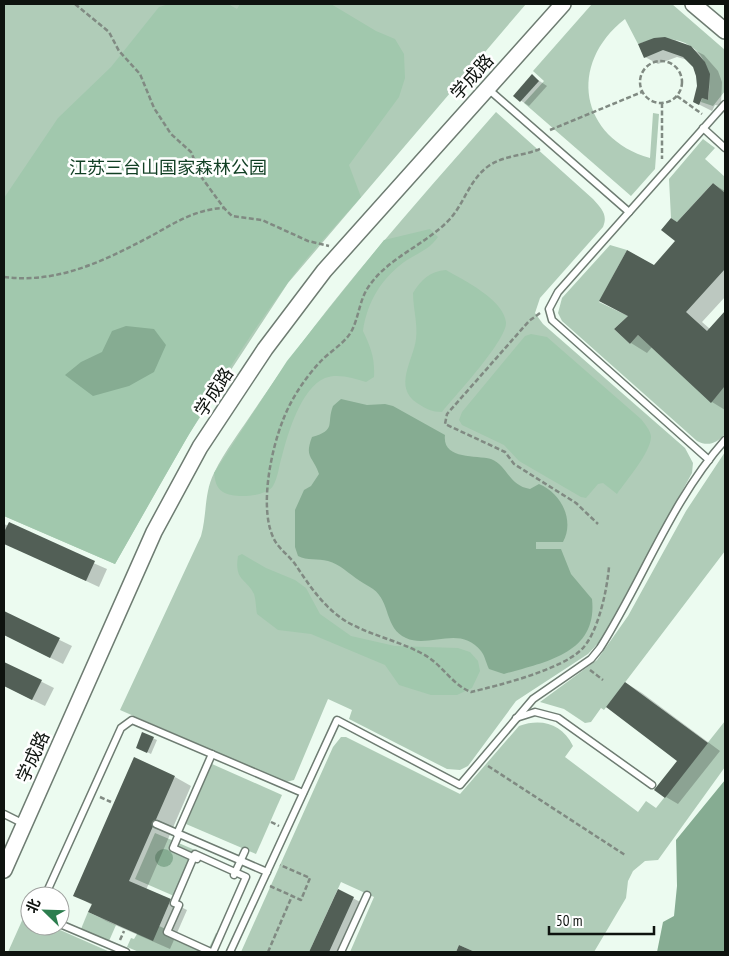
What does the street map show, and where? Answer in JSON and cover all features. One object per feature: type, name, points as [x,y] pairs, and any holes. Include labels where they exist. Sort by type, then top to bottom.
[{"type":"street","name":"学成路","points":[[4,870],[154,532],[200,447],[265,349],[324,271],[563,4]]},
{"type":"street","points":[[693,4],[725,31]]},
{"type":"lane","points":[[487,88],[629,212]]},
{"type":"lane","points":[[709,460],[552,320],[549,309],[558,292],[725,104]]},
{"type":"lane","points":[[703,128],[725,148]]},
{"type":"lane","points":[[230,952],[337,720],[460,785],[533,699],[583,665],[600,648],[658,543],[709,460],[725,440]]},
{"type":"lane","points":[[515,718],[535,712],[558,718],[652,785]]},
{"type":"lane","points":[[50,886],[121,728],[132,720],[303,793]]},
{"type":"lane","points":[[194,857],[173,848],[212,754]]},
{"type":"lane","points":[[4,814],[24,824]]},
{"type":"lane","points":[[156,824],[266,872]]},
{"type":"lane","points":[[235,872],[244,851]]},
{"type":"lane","points":[[195,854],[235,872],[246,877],[212,952],[166,932],[179,905],[174,902],[195,854]]},
{"type":"lane","points":[[341,952],[367,895]]},
{"type":"lane","points":[[70,928],[126,952]]},
{"type":"path","points":[[75,4],[109,32],[118,51],[140,74],[154,108],[171,134],[190,152],[202,178],[232,216],[262,220],[308,241],[343,249]]},
{"type":"path","points":[[667,62],[678,70],[681,77],[680,90],[677,96],[662,103],[652,102],[642,92],[640,85],[642,72],[653,63],[667,62]]},
{"type":"path","points":[[540,134],[642,92]]},
{"type":"path","points":[[677,96],[710,121]]},
{"type":"path","points":[[662,103],[662,174]]},
{"type":"path","points":[[551,144],[522,155],[500,159],[488,166],[471,184],[460,206],[447,223],[387,268],[368,286],[361,298],[351,332],[319,362],[298,391],[283,420],[272,459],[267,497],[268,521],[275,541],[334,613],[372,634],[405,644],[431,658],[462,688],[471,692],[529,675],[557,664],[582,649],[595,623],[607,589],[609,567]]},
{"type":"path","points":[[4,277],[37,278],[70,273],[109,258],[190,214],[209,209],[224,208]]},
{"type":"path","points":[[549,309],[528,321],[447,414],[445,424],[504,452],[514,464],[584,509],[598,524]]},
{"type":"path","points":[[583,665],[603,680]]},
{"type":"path","points":[[481,761],[625,855]]},
{"type":"path","points":[[262,883],[301,900],[310,878],[272,861]]},
{"type":"path","points":[[268,952],[292,896]]},
{"type":"green space","name":"江苏三台山国家森林公园","points":[[4,4],[526,4],[288,283],[189,434],[115,564],[4,516]]},
{"type":"green space","name":"江苏三台山国家森林公园","points":[[169,4],[228,4],[237,9],[240,4],[331,4],[376,31],[395,39],[404,54],[405,78],[399,97],[349,165],[361,197],[304,261],[263,317],[197,421],[115,564],[4,516],[4,198],[58,118],[111,67],[159,7]]},
{"type":"green space","points":[[592,4],[672,4],[725,50],[725,91],[713,106],[701,102],[702,98],[708,100],[709,83],[707,68],[693,48],[682,42],[669,39],[638,44],[625,19],[607,37],[595,57],[589,77],[590,98],[596,117],[608,134],[626,148],[650,158],[653,113],[659,114],[655,169],[631,196],[524,103],[544,81],[533,71]]},
{"type":"green space","points":[[496,112],[593,199],[601,209],[605,219],[603,227],[540,298],[535,313],[543,324],[685,448],[693,463],[692,473],[601,640],[588,654],[516,701],[468,766],[460,770],[447,769],[349,719],[352,710],[328,699],[294,780],[286,782],[120,710],[201,536],[209,488],[214,473],[224,455],[286,364],[343,290]]},
{"type":"green space","points":[[703,139],[715,148],[705,159],[725,177],[725,193],[713,183],[677,222],[671,218],[669,179]]},
{"type":"green space","points":[[430,229],[438,237],[435,241],[428,248],[407,260],[390,274],[377,291],[368,310],[363,331],[372,353],[374,377],[366,382],[335,376],[325,378],[317,383],[302,401],[297,412],[273,486],[264,493],[250,496],[234,496],[223,492],[216,484],[214,473],[287,361],[384,240]]},
{"type":"green space","points":[[610,245],[627,250],[599,302],[628,316],[614,329],[630,344],[638,335],[711,402],[725,386],[725,434],[716,442],[705,444],[697,441],[562,321],[558,313],[562,298]]},
{"type":"green space","points":[[446,270],[490,298],[498,306],[506,322],[499,341],[490,354],[442,412],[438,412],[423,407],[410,397],[405,382],[416,339],[413,293],[427,277],[435,272]]},
{"type":"green space","points":[[531,334],[547,337],[641,419],[648,429],[651,436],[647,450],[638,466],[617,494],[603,483],[598,484],[586,498],[581,497],[519,461],[504,445],[462,425],[459,420],[462,412],[525,336]]},
{"type":"green space","points":[[725,452],[725,551],[604,710],[601,708],[591,722],[585,723],[564,709],[540,702],[597,660],[628,616],[686,511]]},
{"type":"green space","points":[[242,554],[266,568],[295,580],[306,588],[320,614],[351,636],[395,646],[458,648],[470,652],[478,661],[480,671],[472,688],[457,695],[431,695],[399,685],[385,665],[311,634],[278,630],[257,614],[254,594],[239,575],[238,556]]},
{"type":"green space","points":[[725,721],[725,767],[658,860],[645,861],[633,871],[628,881],[626,898],[594,952],[475,952],[459,945],[456,952],[350,952],[374,897],[341,882],[309,952],[241,952],[333,747],[341,737],[346,737],[460,794],[519,726],[543,723],[557,728],[568,738],[573,746],[565,757],[638,812],[646,801],[656,808]]},
{"type":"green space","points":[[212,764],[282,795],[256,854],[186,824]]},
{"type":"green space","points":[[155,833],[195,850],[174,896],[135,879]]},
{"type":"green space","points":[[88,912],[116,925],[109,941],[81,929]]},
{"type":"green space","points":[[20,925],[20,936],[70,936],[70,934],[110,952],[8,952]]},
{"type":"green space","points":[[159,926],[209,948],[216,933],[224,936],[217,952],[139,952],[127,947],[131,938],[134,939],[137,934]]},
{"type":"shaded area","points":[[126,326],[154,329],[166,345],[154,372],[129,386],[93,396],[65,375],[81,362],[102,352],[112,331]]},
{"type":"shaded area","points":[[341,399],[367,405],[385,404],[393,406],[445,435],[445,443],[454,453],[491,459],[501,466],[517,484],[530,489],[539,484],[554,494],[564,508],[567,525],[566,534],[563,542],[536,542],[536,549],[561,549],[571,574],[592,599],[592,618],[586,632],[577,644],[565,653],[551,659],[504,674],[489,669],[481,651],[473,643],[464,639],[444,638],[415,641],[399,634],[391,622],[379,594],[373,589],[332,562],[298,556],[295,547],[295,510],[304,490],[311,486],[319,474],[310,457],[310,444],[312,437],[328,429],[333,406]]},
{"type":"shaded area","points":[[725,780],[725,952],[657,952],[663,922],[674,916],[677,886],[676,840]]},
{"type":"shaded area","points":[[160,849],[168,849],[173,854],[171,865],[160,867],[155,862],[155,854]]},
{"type":"building","points":[[665,37],[691,46],[705,62],[710,74],[708,100],[702,98],[699,105],[693,102],[697,86],[696,76],[693,67],[683,57],[663,50],[644,58],[638,44],[654,38]]},
{"type":"building","points":[[532,74],[539,81],[520,102],[513,96]]},
{"type":"building","points":[[713,183],[725,193],[725,269],[686,312],[707,331],[725,311],[725,386],[711,403],[638,335],[630,344],[614,329],[628,316],[599,301],[627,250],[654,265],[675,241],[661,230],[671,218],[677,222]]},
{"type":"building","points":[[9,522],[95,561],[86,581],[4,544],[4,532]]},
{"type":"building","points":[[4,611],[60,638],[50,658],[4,635]]},
{"type":"building","points":[[4,662],[42,680],[32,700],[4,686]]},
{"type":"building","points":[[625,682],[708,743],[665,798],[654,790],[677,761],[606,707]]},
{"type":"building","points":[[142,732],[154,737],[147,753],[136,748]]},
{"type":"building","points":[[134,757],[175,776],[129,881],[171,899],[153,941],[88,912],[92,904],[73,896]]},
{"type":"building","points":[[338,889],[354,897],[329,952],[309,952]]},
{"type":"building","points":[[459,945],[475,952],[456,952]]}]
